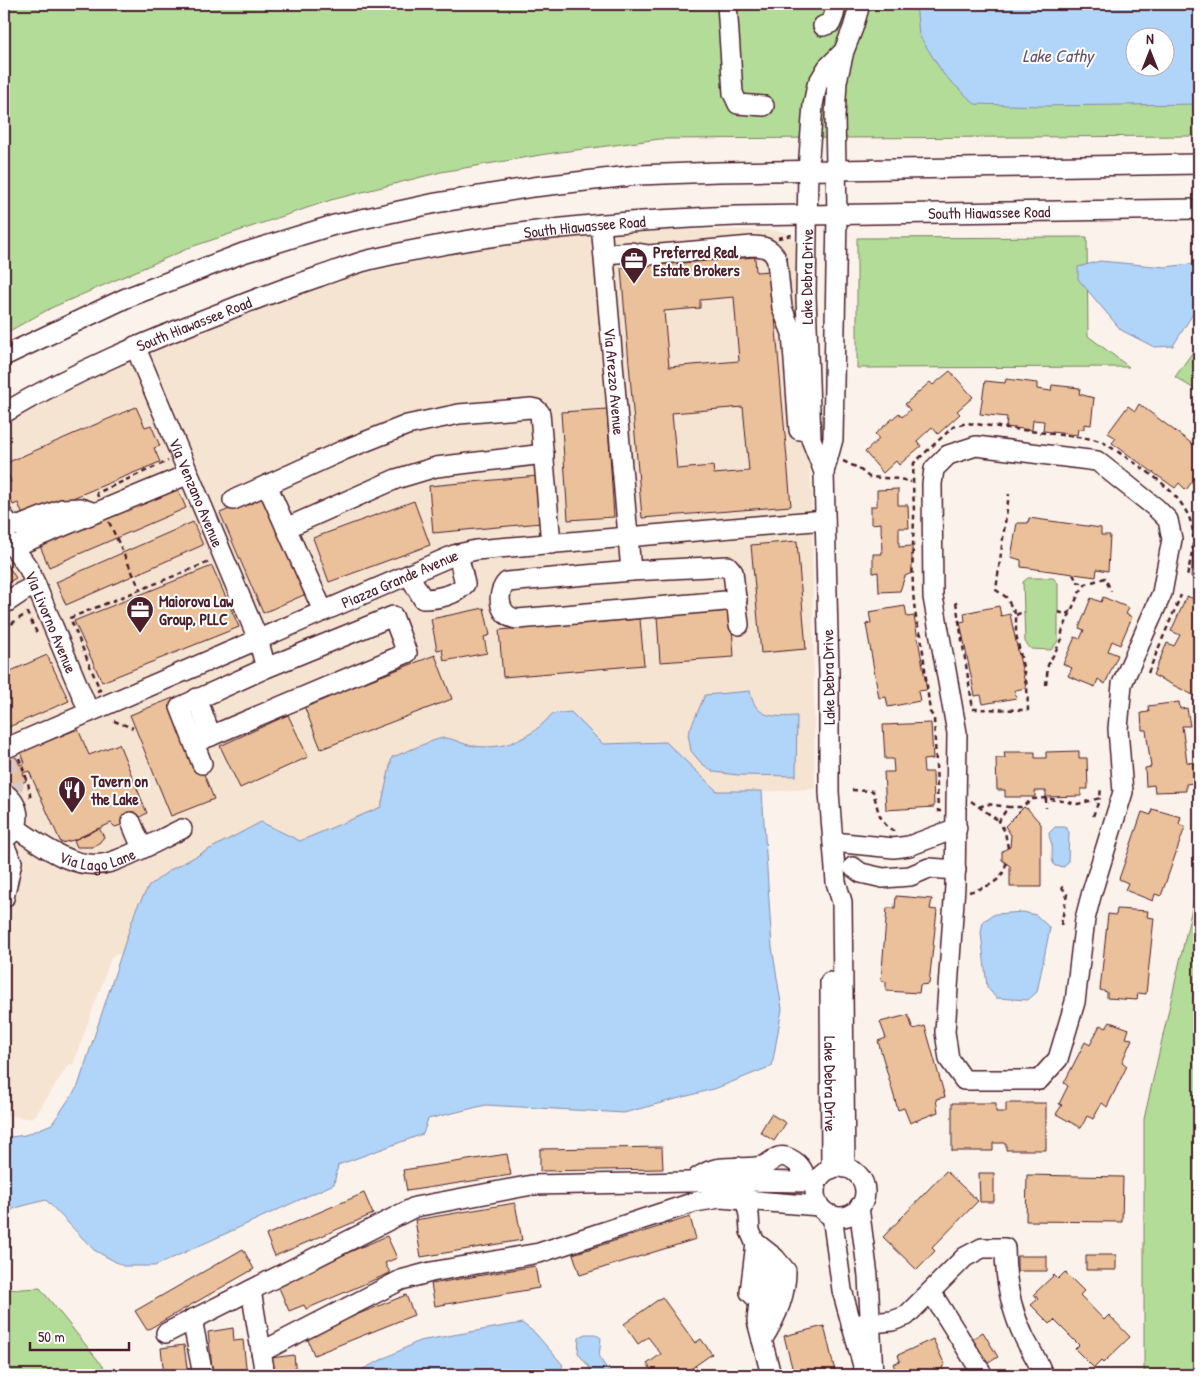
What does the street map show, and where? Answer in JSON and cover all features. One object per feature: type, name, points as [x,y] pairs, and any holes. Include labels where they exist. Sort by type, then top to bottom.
[{"type":"street","points":[[727,4],[733,93],[738,104],[764,106]]},
{"type":"street","points":[[823,26],[830,23],[836,4]]},
{"type":"street","points":[[844,51],[860,4]]},
{"type":"street","name":"Lake Debra Drive","points":[[824,472],[811,439],[806,215],[808,170],[813,105],[817,85],[827,68],[844,51]]},
{"type":"street","name":"Lake Debra Drive","points":[[838,1168],[829,904],[842,873],[833,842],[829,792],[824,472],[833,439],[837,215],[835,116],[837,81],[844,51]]},
{"type":"street","points":[[4,356],[126,298],[243,253],[334,225],[436,203],[533,187],[638,175],[808,170],[1199,164]]},
{"type":"street","name":"South Hiawassee Road","points":[[4,413],[40,391],[135,346],[263,296],[372,259],[432,247],[536,230],[737,216],[1199,209]]},
{"type":"street","name":"Via Arezzo Avenue","points":[[601,224],[630,572]]},
{"type":"street","points":[[604,254],[632,252],[649,255],[752,246],[770,250],[775,255],[777,261],[782,311],[792,333],[799,430],[804,438],[833,439]]},
{"type":"street","name":"Via Venzano Avenue","points":[[135,346],[258,639],[266,668]]},
{"type":"street","points":[[808,355],[834,355]]},
{"type":"street","points":[[233,500],[344,450],[407,426],[459,414],[536,408],[540,413],[552,544]]},
{"type":"street","points":[[976,446],[1097,461],[1162,513],[1168,520],[1172,539],[1162,592],[1122,684],[1118,729],[1123,792],[1085,919],[1075,1002],[1058,1059],[1039,1080],[964,1080],[949,1059],[944,1032],[955,896],[957,790],[957,733],[932,597],[932,484],[934,468],[948,455],[976,446]]},
{"type":"street","points":[[286,528],[396,479],[436,467],[544,454]]},
{"type":"street","points":[[8,542],[99,511],[188,474]]},
{"type":"street","points":[[267,485],[324,611]]},
{"type":"street","points":[[4,517],[9,524],[19,526],[62,509],[80,508],[99,511]]},
{"type":"street","name":"Piazza Grande Avenue","points":[[11,751],[90,712],[458,554],[476,550],[825,520]]},
{"type":"street","name":"Via Livorno Avenue","points":[[8,542],[30,570],[90,712]]},
{"type":"street","points":[[409,575],[423,599],[432,599],[461,590],[465,584],[458,554]]},
{"type":"street","points":[[737,600],[512,618],[504,612],[500,597],[503,586],[513,580],[728,566],[734,572],[740,625]]},
{"type":"street","points":[[4,604],[36,585]]},
{"type":"street","points":[[202,764],[203,739],[197,698],[393,616],[407,653],[203,739]]},
{"type":"street","points":[[8,792],[17,809],[18,817],[10,834]]},
{"type":"street","points":[[842,873],[862,862],[909,846],[957,819]]},
{"type":"street","points":[[131,822],[142,848]]},
{"type":"street","name":"Via Lago Lane","points":[[10,834],[41,845],[67,859],[90,864],[109,871],[142,848],[182,829]]},
{"type":"street","points":[[833,842],[896,849],[929,868],[956,870]]},
{"type":"street","points":[[4,844],[12,862],[4,899]]},
{"type":"street","points":[[842,873],[861,873],[883,878],[910,876],[929,868]]},
{"type":"street","points":[[769,1201],[766,1174],[773,1158],[784,1156],[796,1161],[812,1184],[815,1196],[826,1211],[842,1290],[866,1375]]},
{"type":"street","points":[[261,1352],[401,1280],[431,1272],[540,1253],[695,1202],[720,1198],[747,1208],[769,1201],[845,1216],[859,1207],[864,1196],[864,1186],[858,1176],[838,1168],[820,1176],[812,1184]]},
{"type":"street","points":[[166,1333],[415,1207],[532,1185],[690,1182],[711,1170],[740,1174],[766,1174],[812,1184]]},
{"type":"street","points":[[740,1174],[750,1231],[756,1243],[775,1258],[786,1271],[786,1286],[771,1325],[762,1340]]},
{"type":"street","points":[[690,1182],[695,1202]]},
{"type":"street","points":[[859,1207],[868,1276],[872,1375]]},
{"type":"street","points":[[756,1243],[750,1292],[759,1300],[778,1304]]},
{"type":"street","points":[[851,1325],[892,1321],[906,1316],[965,1257],[982,1248],[1005,1248],[1005,1266],[1011,1305],[1043,1375]]},
{"type":"street","points":[[251,1290],[265,1375]]},
{"type":"street","points":[[930,1292],[983,1375]]},
{"type":"street","points":[[759,1300],[757,1321],[771,1375]]},
{"type":"street","points":[[192,1319],[203,1375]]},
{"type":"path","points":[[957,819],[938,811],[934,718],[930,712],[921,634],[917,626],[913,583],[914,508],[912,482],[914,463],[953,427],[968,423],[1103,442],[1170,489],[1183,504],[1191,519],[1194,534],[1187,578]]},
{"type":"path","points":[[140,589],[99,511],[97,493],[170,460]]},
{"type":"path","points":[[843,461],[858,468],[869,477],[900,479],[912,482]]},
{"type":"path","points":[[956,602],[973,709],[1028,710],[1027,686],[1016,634],[1016,614],[1006,597],[996,590],[1009,494]]},
{"type":"path","points":[[96,691],[100,690],[70,618],[216,560]]},
{"type":"path","points":[[1073,574],[1077,582],[1086,584],[1105,578],[1111,591]]},
{"type":"path","points":[[1046,685],[1048,665],[1062,638],[1062,632],[1079,594],[1086,584]]},
{"type":"path","points":[[1148,673],[1181,595]]},
{"type":"path","points":[[1058,612],[1066,614],[1072,610]]},
{"type":"path","points":[[1016,614],[1024,611]]},
{"type":"path","points":[[4,629],[27,613],[39,637]]},
{"type":"path","points":[[114,721],[133,728]]},
{"type":"path","points":[[11,751],[28,782],[32,807]]},
{"type":"path","points":[[1094,816],[1100,798],[1101,787]]},
{"type":"path","points":[[852,790],[874,791],[881,821],[896,849]]},
{"type":"path","points":[[957,790],[998,821],[1005,832],[1008,848]]},
{"type":"path","points":[[979,807],[988,804],[1021,807],[1033,799],[1046,798],[1078,804],[1100,798]]},
{"type":"path","points":[[1046,798],[1046,808]]},
{"type":"path","points":[[998,821],[1008,807]]},
{"type":"path","points":[[955,896],[991,886],[1005,870],[1006,863]]},
{"type":"path","points":[[1061,925],[1067,894],[1062,886]]},
{"type":"shaded area","points":[[620,230],[772,230],[784,232],[795,241],[800,254],[799,369],[812,493],[815,789],[760,792],[112,956],[73,1065],[69,1064],[36,1115],[26,1118],[4,1115],[4,1049],[9,1044],[4,1037],[4,419],[108,366],[281,297],[352,276],[463,251],[525,240]]},
{"type":"green space","points":[[4,4],[1199,4],[1199,136],[660,139],[546,154],[441,172],[331,200],[194,246],[51,308],[4,334]]},
{"type":"green space","points":[[1087,237],[1088,336],[1129,367],[857,368],[857,238]]},
{"type":"green space","points":[[1199,343],[1199,392],[1175,377]]},
{"type":"green space","points":[[1028,578],[1053,578],[1058,583],[1058,641],[1051,650],[1031,649],[1025,642],[1023,582]]},
{"type":"green space","points":[[1199,877],[1199,1375],[1144,1375],[1144,1119]]},
{"type":"green space","points":[[40,1288],[110,1375],[4,1375],[4,1290]]},
{"type":"water","name":"Lake Cathy","points":[[916,4],[1199,4],[1199,104],[1041,106],[975,104],[944,75],[919,35]]},
{"type":"water","points":[[1100,261],[1165,267],[1199,263],[1199,304],[1173,346],[1154,347],[1121,330],[1078,279],[1078,267]]},
{"type":"water","points":[[750,691],[756,707],[761,711],[773,716],[797,716],[796,776],[737,775],[714,772],[701,763],[691,751],[688,734],[705,695]]},
{"type":"water","points":[[571,712],[603,744],[666,742],[717,791],[762,791],[772,947],[782,1009],[772,1066],[717,1088],[624,1113],[486,1105],[428,1119],[423,1134],[338,1165],[334,1184],[155,1266],[123,1266],[94,1250],[46,1200],[15,1208],[4,1217],[4,1138],[25,1135],[52,1124],[78,1086],[136,909],[149,886],[170,870],[261,822],[300,841],[381,807],[392,757],[443,738],[481,747],[504,745],[525,737],[544,723],[552,714]]},
{"type":"water","points":[[1055,827],[1065,827],[1069,832],[1068,862],[1064,867],[1055,866],[1053,861],[1049,833]]},
{"type":"water","points":[[1023,912],[1036,915],[1050,928],[1037,992],[1028,1000],[996,998],[987,987],[981,933],[983,921],[995,914]]},
{"type":"water","points":[[522,1323],[535,1333],[563,1365],[560,1371],[564,1375],[351,1375],[419,1341]]},
{"type":"water","points":[[585,1334],[595,1334],[601,1338],[599,1357],[611,1375],[595,1375],[578,1353],[579,1338]]},
{"type":"building","points":[[755,257],[756,272],[771,271],[791,506],[642,518],[621,268]],"holes":[[[734,297],[739,361],[669,367],[664,311],[700,308],[700,300]],[[743,407],[749,471],[714,474],[713,466],[677,469],[672,413]]]},
{"type":"building","points":[[950,371],[973,397],[957,411],[960,414],[938,434],[932,427],[917,441],[921,446],[899,465],[896,461],[883,473],[865,452],[879,439],[875,434],[899,413],[902,417],[910,410],[905,404],[930,382],[933,385]]},
{"type":"building","points":[[1006,379],[1037,383],[1037,389],[1051,391],[1052,385],[1080,388],[1079,394],[1094,398],[1091,425],[1084,424],[1084,429],[1078,429],[1077,435],[1043,431],[1044,421],[1033,420],[1032,430],[1006,427],[1007,417],[980,414],[985,381],[1005,383]]},
{"type":"building","points":[[1139,404],[1199,449],[1197,453],[1199,454],[1199,472],[1186,490],[1179,483],[1175,488],[1112,443],[1116,438],[1108,433],[1128,406],[1135,411]]},
{"type":"building","points":[[136,407],[145,427],[151,425],[160,446],[154,448],[160,462],[24,518],[18,503],[13,505],[5,485],[11,482],[4,464]]},
{"type":"building","points":[[607,409],[614,517],[568,520],[561,412]]},
{"type":"building","points":[[537,476],[541,523],[433,533],[429,486]]},
{"type":"building","points":[[177,487],[186,508],[49,567],[40,546]]},
{"type":"building","points":[[898,489],[898,505],[908,505],[909,528],[899,528],[899,547],[912,546],[912,573],[905,576],[900,591],[879,592],[878,572],[873,573],[873,554],[882,554],[881,523],[871,524],[871,506],[877,506],[877,490]]},
{"type":"building","points":[[263,495],[306,594],[263,613],[220,513]]},
{"type":"building","points":[[414,501],[430,545],[329,582],[313,538]]},
{"type":"building","points":[[1029,518],[1101,528],[1101,535],[1110,535],[1108,571],[1097,569],[1096,577],[1021,567],[1021,560],[1011,557],[1017,523],[1028,523]]},
{"type":"building","points":[[193,522],[203,545],[66,605],[56,582]]},
{"type":"building","points":[[797,541],[806,649],[761,653],[751,545]]},
{"type":"building","points":[[1194,544],[1199,544],[1199,577],[1191,577]]},
{"type":"building","points":[[4,560],[16,578],[4,585]]},
{"type":"building","points":[[212,566],[239,627],[102,682],[74,621]]},
{"type":"building","points":[[1187,596],[1199,601],[1199,686],[1195,696],[1153,675],[1167,643],[1174,646],[1180,635],[1171,631]]},
{"type":"building","points":[[1103,597],[1129,608],[1126,614],[1132,617],[1120,645],[1112,641],[1108,651],[1118,655],[1105,684],[1098,679],[1095,687],[1068,676],[1072,668],[1063,664],[1075,637],[1080,639],[1084,630],[1079,628],[1091,598],[1101,602]]},
{"type":"building","points":[[905,606],[907,617],[914,616],[927,690],[918,691],[920,701],[888,707],[886,697],[879,698],[866,624],[871,623],[869,612]]},
{"type":"building","points":[[999,606],[1001,616],[1010,614],[1026,688],[1015,690],[1016,698],[983,704],[981,695],[975,696],[960,622],[965,621],[964,613]]},
{"type":"building","points":[[484,608],[490,635],[484,637],[487,653],[444,661],[442,649],[437,650],[431,619]]},
{"type":"building","points":[[731,611],[734,657],[660,662],[657,616]]},
{"type":"building","points":[[640,619],[644,665],[503,677],[499,630]]},
{"type":"building","points":[[47,655],[69,701],[4,729],[4,674]]},
{"type":"building","points":[[435,655],[452,699],[321,749],[304,706]]},
{"type":"building","points":[[173,698],[214,799],[171,816],[130,715]]},
{"type":"building","points":[[1179,702],[1180,709],[1187,708],[1190,726],[1182,726],[1187,762],[1193,763],[1194,783],[1186,784],[1186,791],[1155,792],[1154,785],[1146,786],[1145,768],[1151,767],[1146,730],[1142,730],[1141,713],[1149,712],[1148,706]]},
{"type":"building","points":[[288,715],[308,757],[240,788],[220,746]]},
{"type":"building","points":[[931,723],[933,759],[923,760],[924,772],[933,772],[934,807],[886,810],[884,772],[894,772],[893,759],[885,759],[883,725]]},
{"type":"building","points":[[78,729],[89,755],[119,744],[147,813],[131,822],[115,827],[111,823],[74,840],[61,843],[29,771],[23,773],[26,781],[6,790],[4,785],[4,762],[16,757],[20,765],[25,763],[21,752]]},
{"type":"building","points":[[1079,751],[1079,758],[1087,758],[1088,789],[1081,789],[1081,796],[1046,797],[1046,791],[1035,791],[1035,797],[1005,797],[1005,790],[997,790],[996,758],[1005,758],[1004,752],[1035,752],[1035,758],[1046,758],[1046,752]]},
{"type":"building","points":[[1024,807],[1041,824],[1041,887],[1010,887],[1010,866],[1002,860],[1002,851],[1010,847],[1011,835],[1005,826]]},
{"type":"building","points":[[1152,809],[1181,817],[1179,824],[1185,827],[1161,896],[1155,894],[1153,901],[1125,890],[1128,883],[1119,879],[1142,812],[1151,815]]},
{"type":"building","points":[[99,828],[104,837],[99,843],[92,847],[77,847],[74,840]]},
{"type":"building","points":[[896,896],[932,899],[930,909],[937,910],[929,984],[920,985],[919,993],[886,991],[886,982],[881,981],[887,908],[895,908]]},
{"type":"building","points":[[1117,909],[1148,911],[1147,917],[1154,918],[1146,994],[1138,993],[1137,1000],[1107,998],[1107,992],[1100,990],[1108,914],[1116,915]]},
{"type":"building","points":[[908,1015],[913,1029],[925,1026],[945,1097],[936,1099],[938,1112],[910,1123],[904,1108],[898,1110],[878,1041],[886,1038],[880,1022]]},
{"type":"building","points":[[1110,1022],[1129,1029],[1126,1038],[1132,1039],[1122,1062],[1127,1066],[1107,1107],[1102,1103],[1093,1119],[1087,1116],[1081,1128],[1056,1114],[1062,1105],[1059,1104],[1068,1086],[1064,1083],[1085,1042],[1090,1045],[1100,1025],[1106,1028]]},
{"type":"building","points":[[952,1103],[996,1103],[996,1112],[1006,1112],[1006,1103],[1046,1103],[1046,1150],[1006,1150],[1006,1143],[993,1143],[993,1151],[952,1151]]},
{"type":"building","points":[[771,1114],[786,1123],[774,1141],[760,1132]]},
{"type":"building","points":[[662,1147],[663,1169],[540,1171],[540,1149]]},
{"type":"building","points":[[507,1154],[511,1175],[407,1191],[403,1170]]},
{"type":"building","points":[[946,1171],[978,1201],[932,1248],[935,1251],[917,1270],[883,1237]]},
{"type":"building","points":[[979,1173],[994,1173],[994,1202],[980,1202]]},
{"type":"building","points":[[1027,1175],[1123,1177],[1122,1222],[1026,1221]]},
{"type":"building","points":[[364,1193],[373,1214],[275,1256],[266,1235]]},
{"type":"building","points":[[515,1203],[522,1240],[421,1257],[415,1220]]},
{"type":"building","points":[[690,1217],[696,1239],[580,1275],[573,1254]]},
{"type":"building","points":[[387,1236],[397,1258],[385,1263],[390,1273],[306,1309],[304,1305],[289,1311],[277,1283]]},
{"type":"building","points":[[243,1249],[254,1269],[147,1330],[135,1311]]},
{"type":"building","points":[[1086,1255],[1116,1255],[1116,1270],[1086,1270]]},
{"type":"building","points":[[1017,1256],[1047,1256],[1047,1271],[1017,1271]]},
{"type":"building","points":[[535,1266],[539,1288],[435,1306],[431,1284]]},
{"type":"building","points":[[1065,1272],[1084,1291],[1080,1295],[1104,1320],[1109,1315],[1130,1337],[1103,1363],[1101,1361],[1094,1368],[1075,1349],[1079,1345],[1054,1320],[1050,1324],[1031,1305],[1038,1299],[1034,1294],[1054,1275],[1058,1279]]},
{"type":"building","points":[[406,1295],[414,1315],[314,1355],[306,1335]]},
{"type":"building","points":[[662,1297],[695,1343],[701,1339],[712,1354],[682,1375],[648,1375],[653,1372],[647,1364],[661,1354],[648,1337],[638,1344],[624,1324]]},
{"type":"building","points":[[824,1326],[836,1375],[794,1375],[784,1336]]},
{"type":"building","points":[[233,1328],[234,1341],[243,1340],[247,1375],[213,1375],[208,1332]]},
{"type":"building","points":[[983,1332],[998,1357],[985,1365],[970,1340]]},
{"type":"building","points":[[933,1339],[945,1365],[942,1367],[946,1375],[898,1375],[893,1364],[900,1361],[898,1355]]},
{"type":"building","points":[[184,1345],[188,1375],[164,1375],[161,1348]]},
{"type":"building","points":[[294,1355],[296,1375],[274,1375],[271,1358]]},
{"type":"tunnel","points":[[4,756],[14,785],[13,788]]},
{"type":"place","name":"Preferred Real Estate Brokers","points":[[634,285]]},
{"type":"place","name":"Maiorova Law Group, PLLC","points":[[140,634]]},
{"type":"place","name":"Tavern on the Lake","points":[[72,814]]}]
